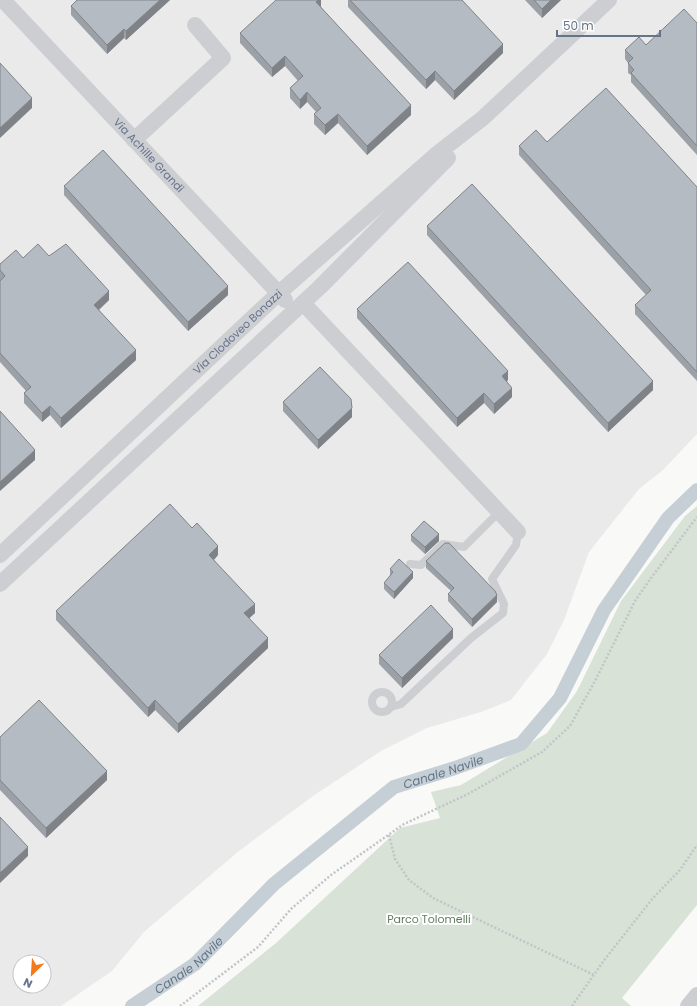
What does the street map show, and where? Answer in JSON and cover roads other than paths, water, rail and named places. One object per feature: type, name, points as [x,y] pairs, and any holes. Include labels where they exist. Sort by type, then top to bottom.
[{"type":"street","name":"Via Clodoveo Bonazzi","points":[[0,555],[279,293],[438,153],[483,118],[609,0]]},
{"type":"street","name":"Via Achille Grandi","points":[[2,3],[279,293],[299,307]]},
{"type":"street","points":[[134,140],[224,58],[195,25]]},
{"type":"street","name":"Via Clodoveo Bonazzi","points":[[0,584],[320,287],[445,161],[483,118]]},
{"type":"street","points":[[299,307],[518,532]]},
{"type":"street","points":[[688,1006],[697,995]]},
{"type":"lane","points":[[410,564],[421,565],[443,544],[464,547],[499,512]]},
{"type":"lane","points":[[391,707],[401,704],[471,638],[503,613],[504,604],[492,579],[516,545],[518,532]]},
{"type":"waterway","name":"Canale Navile","points":[[132,1006],[195,964],[274,884],[394,787],[455,768],[521,744],[560,698],[604,610],[668,518],[697,490]]},
{"type":"park label","name":"Parco Tolomelli","points":[[429,919]]}]
